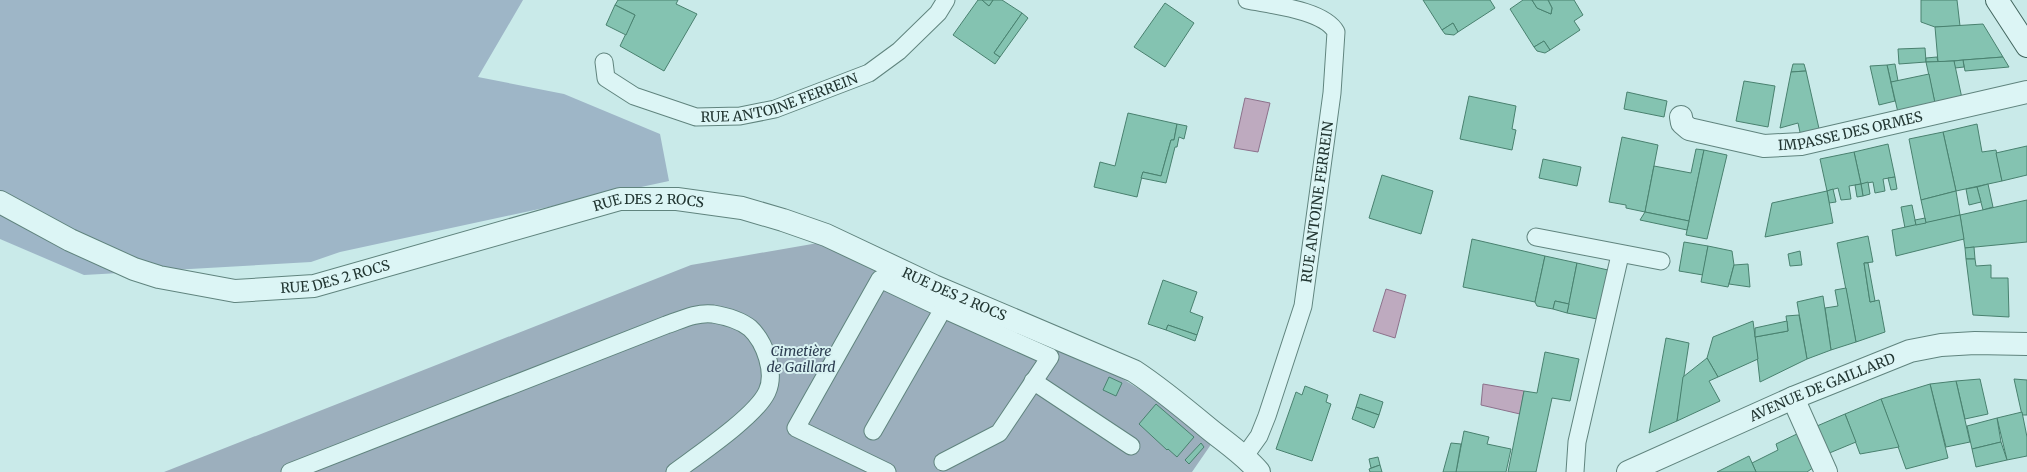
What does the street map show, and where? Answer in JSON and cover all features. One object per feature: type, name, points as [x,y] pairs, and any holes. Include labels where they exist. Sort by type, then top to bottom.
[{"type":"street","points":[[1997,0],[2027,46]]},
{"type":"street","name":"IMPASSE DES ORMES","points":[[1681,116],[1682,123],[1689,129],[1764,146],[1781,146],[1801,144],[2027,92]]},
{"type":"street","name":"RUE DES 2 ROCS","points":[[0,202],[70,240],[134,269],[158,277],[235,291],[314,286],[620,199],[677,199],[742,208],[826,235],[934,286],[1134,371],[1151,382],[1251,464]]},
{"type":"street","name":"AVENUE DE GAILLARD","points":[[1628,472],[1793,398],[1910,351],[1942,345],[1975,343],[2027,344]]},
{"type":"street","points":[[1793,398],[1826,472]]},
{"type":"lane","name":"RUE ANTOINE FERREIN","points":[[604,62],[606,78],[634,96],[696,117],[740,116],[775,109],[869,73],[899,51],[938,13],[946,0]]},
{"type":"lane","name":"RUE ANTOINE FERREIN","points":[[1247,0],[1315,15],[1332,25],[1336,32],[1332,93],[1303,306],[1251,464]]},
{"type":"lane","points":[[1536,237],[1620,255],[1661,261]]},
{"type":"lane","points":[[1575,472],[1577,442],[1620,255]]},
{"type":"lane","points":[[887,472],[796,428],[880,280],[1050,357],[999,433],[943,462]]},
{"type":"lane","points":[[873,431],[943,309]]},
{"type":"lane","points":[[290,472],[673,322],[695,315],[712,314],[730,318],[750,328],[763,345],[770,366],[768,392],[754,410],[675,472]]},
{"type":"lane","points":[[1033,382],[1131,446]]},
{"type":"shaded area","points":[[0,0],[523,0],[478,77],[564,94],[660,134],[669,181],[340,252],[311,262],[84,275],[0,239]]},
{"type":"shaded area","points":[[1245,98],[1270,103],[1258,152],[1234,148]]},
{"type":"shaded area","points":[[1386,289],[1406,295],[1395,338],[1373,331]]},
{"type":"shaded area","points":[[1483,384],[1524,391],[1520,414],[1481,405]]},
{"type":"green space","name":"Cimetière de Gaillard","points":[[818,243],[985,321],[1113,373],[1162,403],[1212,443],[1192,472],[164,472],[691,265]]},
{"type":"building","points":[[618,0],[678,0],[676,4],[697,14],[664,71],[620,46],[635,15],[615,5]]},
{"type":"building","points":[[978,0],[982,0],[989,6],[993,0],[1002,0],[1022,13],[994,53],[1000,57],[995,64],[953,35]]},
{"type":"building","points":[[982,0],[993,0],[989,6]]},
{"type":"building","points":[[1423,0],[1490,0],[1495,8],[1458,32],[1453,23],[1442,30]]},
{"type":"building","points":[[1523,0],[1532,0],[1537,8],[1551,14],[1552,8],[1548,0],[1574,0],[1583,15],[1574,21],[1580,30],[1550,50],[1544,41],[1534,47],[1510,9]]},
{"type":"building","points":[[1532,0],[1548,0],[1552,8],[1551,14],[1537,8]]},
{"type":"building","points":[[1921,0],[1957,0],[1960,26],[1935,27],[1921,22]]},
{"type":"building","points":[[1165,3],[1194,23],[1165,67],[1134,47]]},
{"type":"building","points":[[615,5],[635,15],[626,35],[606,25]]},
{"type":"building","points":[[1022,13],[1028,18],[1000,57],[994,53]]},
{"type":"building","points":[[1453,23],[1458,32],[1454,35],[1445,34],[1442,30]]},
{"type":"building","points":[[1983,24],[2003,57],[1938,62],[1935,27]]},
{"type":"building","points":[[1544,41],[1550,50],[1545,53],[1537,51],[1534,47]]},
{"type":"building","points":[[1925,48],[1926,62],[1899,64],[1898,49]]},
{"type":"building","points":[[1937,57],[1938,62],[1926,62],[1926,58]]},
{"type":"building","points":[[2003,57],[2009,67],[1965,71],[1963,60]]},
{"type":"building","points":[[1963,60],[1964,67],[1955,68],[1954,61]]},
{"type":"building","points":[[1954,61],[1963,103],[1936,108],[1926,62]]},
{"type":"building","points":[[1793,64],[1804,64],[1806,71],[1791,72]]},
{"type":"building","points":[[1895,64],[1898,81],[1891,82],[1887,65]]},
{"type":"building","points":[[1887,65],[1895,101],[1879,105],[1870,66]]},
{"type":"building","points":[[1806,71],[1820,133],[1801,137],[1798,123],[1780,128],[1791,72]]},
{"type":"building","points":[[1929,74],[1936,108],[1899,117],[1891,82]]},
{"type":"building","points":[[1744,81],[1775,86],[1768,127],[1736,121]]},
{"type":"building","points":[[1627,92],[1667,101],[1664,117],[1624,109]]},
{"type":"building","points":[[1469,96],[1516,106],[1512,129],[1516,130],[1512,150],[1460,139]]},
{"type":"building","points":[[1128,113],[1177,124],[1174,140],[1171,140],[1161,176],[1143,172],[1137,197],[1094,187],[1100,162],[1115,166]]},
{"type":"building","points":[[1177,124],[1187,126],[1184,139],[1179,137],[1177,147],[1175,147],[1166,183],[1141,178],[1143,172],[1161,176],[1171,140],[1174,140]]},
{"type":"building","points":[[1977,124],[1982,152],[1996,150],[2002,181],[1956,191],[1943,132]]},
{"type":"building","points":[[1943,132],[1956,191],[1921,200],[1909,139]]},
{"type":"building","points":[[1622,137],[1658,145],[1645,212],[1626,208],[1626,205],[1609,202]]},
{"type":"building","points":[[1888,144],[1895,177],[1883,179],[1885,191],[1875,193],[1873,182],[1861,184],[1854,152]]},
{"type":"building","points":[[2027,146],[2027,175],[2002,181],[1996,153]]},
{"type":"building","points":[[1696,149],[1704,150],[1689,221],[1645,212],[1654,166],[1691,173]]},
{"type":"building","points":[[1704,150],[1727,155],[1707,239],[1686,235]]},
{"type":"building","points":[[1854,152],[1861,184],[1849,186],[1851,199],[1841,200],[1838,188],[1827,191],[1820,159]]},
{"type":"building","points":[[1543,159],[1581,167],[1577,186],[1539,178]]},
{"type":"building","points":[[1382,175],[1433,191],[1421,234],[1369,218]]},
{"type":"building","points":[[1895,177],[1897,189],[1891,190],[1888,178]]},
{"type":"building","points":[[1868,182],[1870,194],[1863,196],[1861,184]]},
{"type":"building","points":[[1861,184],[1863,196],[1857,197],[1855,185]]},
{"type":"building","points":[[1988,184],[1993,207],[1983,210],[1977,187]]},
{"type":"building","points":[[1977,187],[1981,202],[1969,205],[1966,189]]},
{"type":"building","points":[[1833,189],[1836,202],[1829,203],[1827,191]]},
{"type":"building","points":[[1827,191],[1833,223],[1765,237],[1772,203]]},
{"type":"building","points":[[1956,191],[1960,215],[1926,223],[1921,200]]},
{"type":"building","points":[[2027,200],[2027,242],[1965,248],[1960,215]]},
{"type":"building","points":[[1912,205],[1916,225],[1905,228],[1901,207]]},
{"type":"building","points":[[1645,212],[1689,221],[1687,230],[1640,220]]},
{"type":"building","points":[[1960,215],[1964,239],[1896,256],[1892,230]]},
{"type":"building","points":[[1925,218],[1926,223],[1916,225],[1915,220]]},
{"type":"building","points":[[1868,236],[1873,262],[1864,263],[1870,302],[1879,300],[1885,332],[1856,342],[1837,243]]},
{"type":"building","points":[[1472,239],[1545,256],[1535,302],[1463,287]]},
{"type":"building","points":[[1684,242],[1708,246],[1703,275],[1679,271]]},
{"type":"building","points":[[1708,246],[1732,251],[1734,265],[1728,287],[1701,282]]},
{"type":"building","points":[[1974,247],[1975,259],[1966,259],[1965,248]]},
{"type":"building","points":[[1800,251],[1802,265],[1790,266],[1788,254]]},
{"type":"building","points":[[1545,256],[1577,263],[1569,304],[1555,301],[1553,309],[1537,306],[1535,302]]},
{"type":"building","points":[[1966,259],[1975,259],[1976,266],[1991,265],[1991,278],[2008,278],[2009,317],[1973,315]]},
{"type":"building","points":[[1577,263],[1608,270],[1597,319],[1567,313]]},
{"type":"building","points":[[1864,263],[1868,263],[1875,301],[1870,302]]},
{"type":"building","points":[[1748,264],[1750,287],[1729,284],[1734,265]]},
{"type":"building","points":[[1163,280],[1197,292],[1190,312],[1203,317],[1197,335],[1168,325],[1166,330],[1148,324]]},
{"type":"building","points":[[1846,288],[1856,342],[1831,350],[1825,308],[1838,306],[1835,290]]},
{"type":"building","points":[[1823,296],[1831,350],[1807,359],[1797,302]]},
{"type":"building","points":[[1555,301],[1569,304],[1567,313],[1553,309]]},
{"type":"building","points":[[1799,315],[1807,359],[1760,382],[1755,337],[1788,331],[1786,316]]},
{"type":"building","points":[[1753,321],[1758,359],[1718,377],[1707,358],[1713,337]]},
{"type":"building","points":[[1787,321],[1788,331],[1755,337],[1755,328]]},
{"type":"building","points":[[1168,325],[1197,335],[1195,341],[1166,330]]},
{"type":"building","points":[[1666,338],[1689,343],[1677,421],[1649,433]]},
{"type":"building","points":[[1545,352],[1579,359],[1570,401],[1552,398],[1536,472],[1508,472],[1524,391],[1537,393]]},
{"type":"building","points":[[1707,358],[1718,377],[1709,381],[1720,401],[1677,421],[1683,377]]},
{"type":"building","points":[[1109,377],[1122,383],[1116,396],[1103,390]]},
{"type":"building","points":[[1980,379],[1988,414],[1965,419],[1956,381]]},
{"type":"building","points":[[2014,379],[2027,380],[2027,415],[2022,415]]},
{"type":"building","points":[[1956,381],[1970,442],[1946,447],[1930,384]]},
{"type":"building","points":[[1930,384],[1948,458],[1906,469],[1881,399]]},
{"type":"building","points":[[1305,386],[1328,395],[1326,402],[1331,404],[1312,461],[1276,449],[1296,392],[1302,395]]},
{"type":"building","points":[[1360,394],[1383,402],[1379,415],[1356,407]]},
{"type":"building","points":[[1881,399],[1899,447],[1860,454],[1845,414]]},
{"type":"building","points":[[1156,404],[1194,437],[1177,457],[1168,449],[1167,450],[1139,424]]},
{"type":"building","points":[[1356,407],[1379,415],[1374,428],[1352,419]]},
{"type":"building","points":[[2022,412],[2027,437],[2027,456],[2007,460],[1997,418]]},
{"type":"building","points":[[1845,414],[1856,442],[1827,454],[1817,426]]},
{"type":"building","points":[[1997,418],[2001,442],[1972,449],[1967,426]]},
{"type":"building","points":[[1464,431],[1489,437],[1487,444],[1511,449],[1506,472],[1456,472]]},
{"type":"building","points":[[1799,433],[1814,467],[1807,472],[1756,472],[1752,463],[1778,450],[1776,444]]},
{"type":"building","points":[[2001,442],[2007,460],[1976,467],[1972,449]]},
{"type":"building","points":[[1201,443],[1204,447],[1189,464],[1185,460]]},
{"type":"building","points":[[1451,443],[1461,444],[1456,472],[1443,472]]},
{"type":"building","points":[[1749,456],[1756,472],[1717,472]]},
{"type":"building","points":[[1378,457],[1380,465],[1371,468],[1369,459]]},
{"type":"building","points":[[1380,465],[1382,472],[1370,472],[1369,469]]}]
